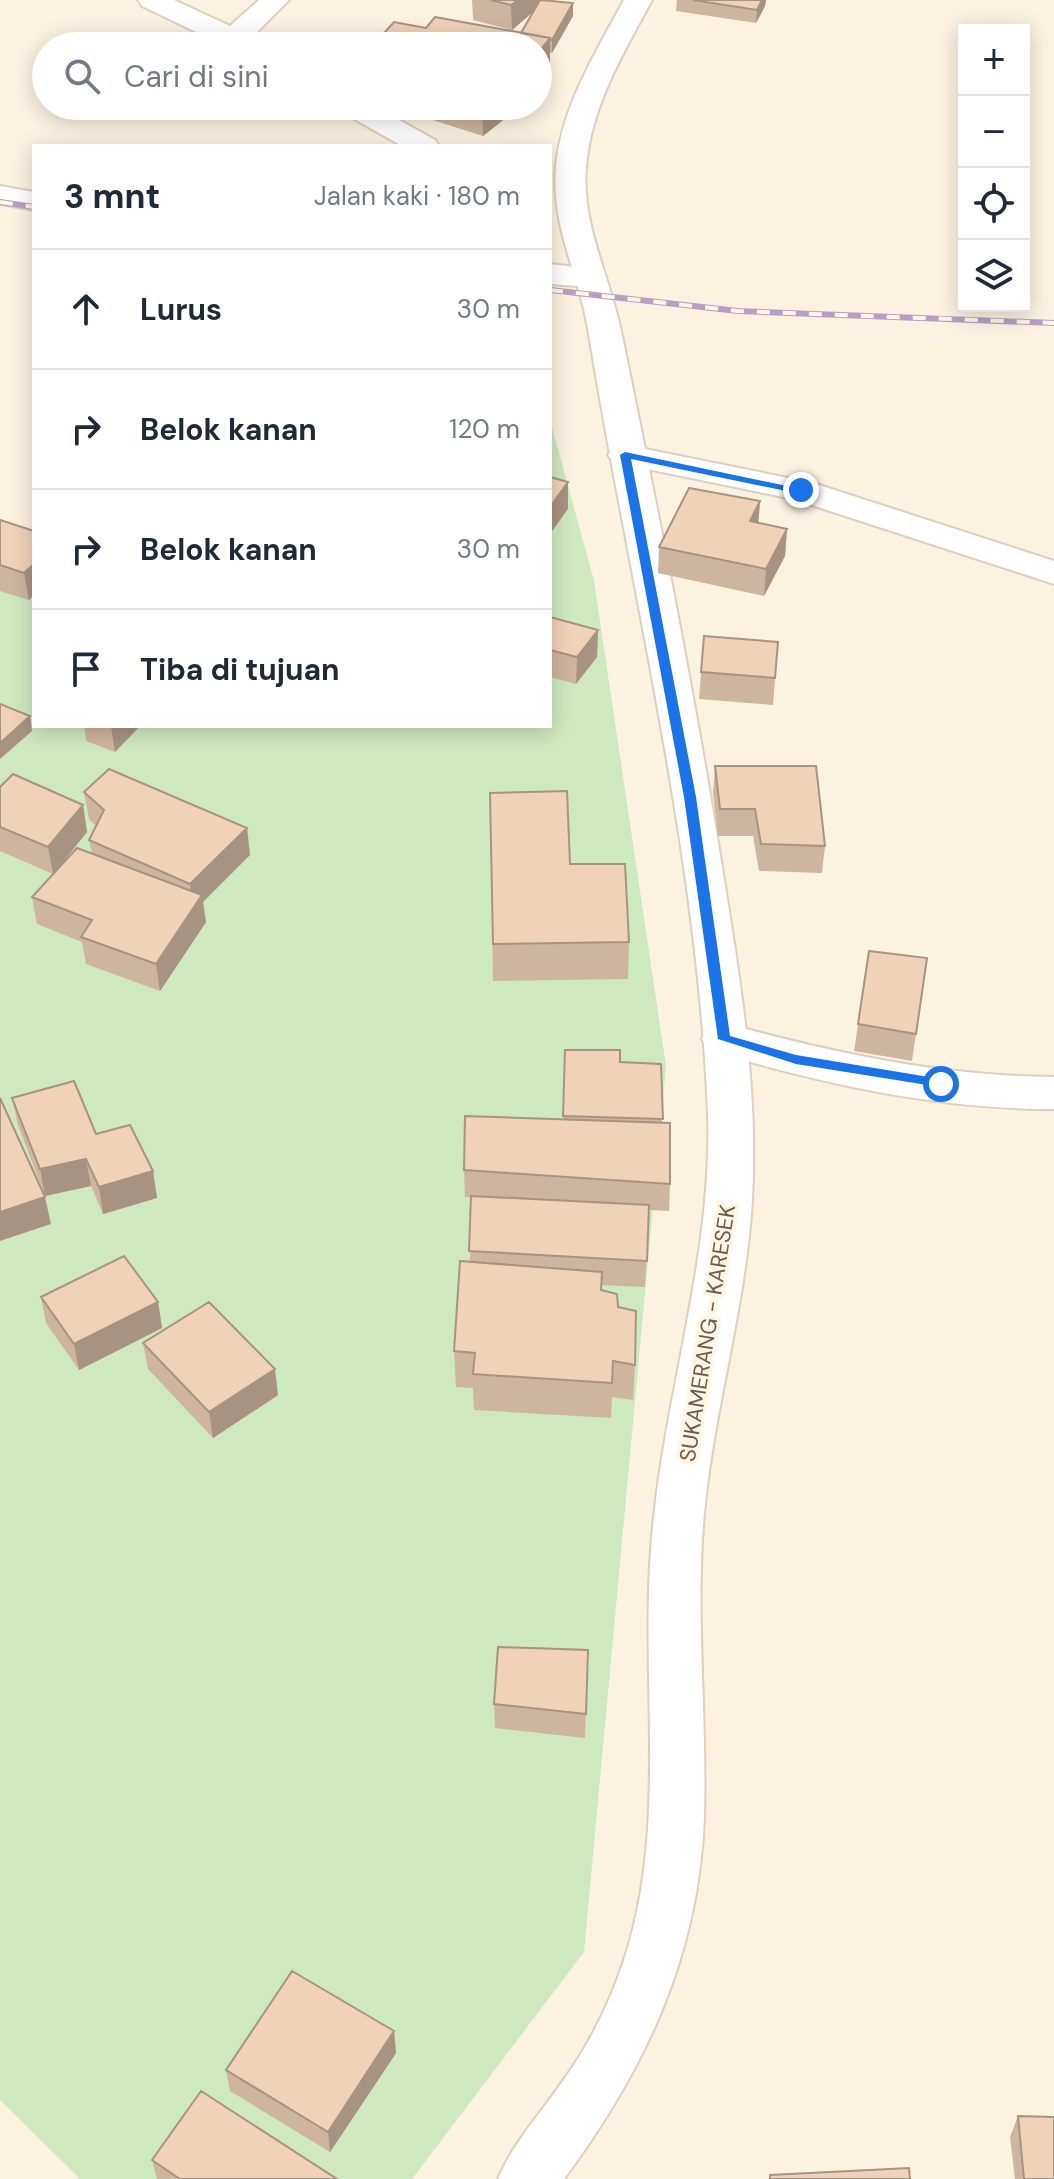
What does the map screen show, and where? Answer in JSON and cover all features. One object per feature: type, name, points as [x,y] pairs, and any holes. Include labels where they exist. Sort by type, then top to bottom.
[{"type":"street","points":[[152,0],[220,32]]},
{"type":"street","points":[[249,32],[275,0]]},
{"type":"street","name":"SUKAMERANG - KARESEK","points":[[528,2179],[592,2091],[628,2024],[665,1913],[675,1837],[677,1768],[671,1624],[676,1539],[688,1441],[704,1370],[729,1206],[731,1106],[693,812],[604,329],[570,275],[560,205],[582,112],[638,0]]},
{"type":"street","points":[[377,120],[420,144]]},
{"type":"street","points":[[0,195],[32,201]]},
{"type":"street","points":[[625,455],[801,490],[1054,573]]},
{"type":"street","points":[[724,1039],[796,1060],[873,1074],[1015,1094],[1054,1093]]},
{"type":"green space","points":[[552,427],[594,581],[666,1066],[584,1952],[412,2179],[80,2179],[0,2100],[0,539],[32,542],[32,728],[552,728]]},
{"type":"building","points":[[491,0],[518,0],[511,5]]},
{"type":"building","points":[[540,0],[573,3],[552,40],[552,32],[522,32]]},
{"type":"building","points":[[693,0],[762,0],[757,10]]},
{"type":"building","points":[[435,17],[517,32],[385,32],[394,22],[426,28]]},
{"type":"building","points":[[552,478],[568,482],[552,504]]},
{"type":"building","points":[[689,488],[760,501],[750,521],[787,529],[766,569],[659,547]]},
{"type":"building","points":[[0,520],[32,530],[32,566],[24,573],[0,565]]},
{"type":"building","points":[[552,618],[598,630],[577,657],[552,651]]},
{"type":"building","points":[[704,636],[778,642],[775,678],[701,672]]},
{"type":"building","points":[[0,704],[30,716],[0,743]]},
{"type":"building","points":[[715,766],[816,766],[825,846],[761,844],[755,809],[720,809]]},
{"type":"building","points":[[109,769],[247,828],[190,884],[89,840],[104,810],[84,792]]},
{"type":"building","points":[[13,774],[83,805],[48,847],[0,827],[0,787]]},
{"type":"building","points":[[567,791],[570,864],[625,864],[629,942],[493,944],[490,793]]},
{"type":"building","points":[[77,848],[202,895],[156,964],[81,937],[92,920],[32,897]]},
{"type":"building","points":[[869,951],[927,958],[916,1034],[858,1024]]},
{"type":"building","points":[[565,1050],[620,1050],[620,1062],[661,1064],[663,1119],[563,1116]]},
{"type":"building","points":[[74,1081],[96,1134],[130,1125],[153,1171],[99,1187],[86,1159],[40,1169],[12,1098]]},
{"type":"building","points":[[0,1098],[45,1197],[0,1212]]},
{"type":"building","points":[[465,1116],[670,1123],[670,1184],[464,1170]]},
{"type":"building","points":[[471,1196],[649,1205],[647,1261],[469,1251]]},
{"type":"building","points":[[124,1256],[158,1302],[74,1344],[41,1297]]},
{"type":"building","points":[[460,1261],[602,1272],[601,1290],[617,1294],[618,1307],[636,1311],[635,1365],[613,1361],[612,1383],[473,1374],[475,1353],[454,1351]]},
{"type":"building","points":[[209,1302],[275,1369],[209,1412],[143,1343]]},
{"type":"building","points":[[498,1647],[588,1650],[586,1714],[494,1704]]},
{"type":"building","points":[[292,1971],[394,2031],[328,2132],[226,2070]]},
{"type":"building","points":[[201,2091],[337,2179],[180,2179],[152,2160]]},
{"type":"building","points":[[1018,2116],[1054,2117],[1054,2179],[1024,2179]]},
{"type":"building","points":[[909,2168],[910,2179],[770,2179],[770,2175]]},
{"type":"railway","points":[[0,202],[32,207]]},
{"type":"railway","points":[[552,290],[738,311],[1054,323]]},
{"type":"route","points":[[801,490],[625,455],[690,797],[724,1039],[796,1060],[941,1084]]}]
